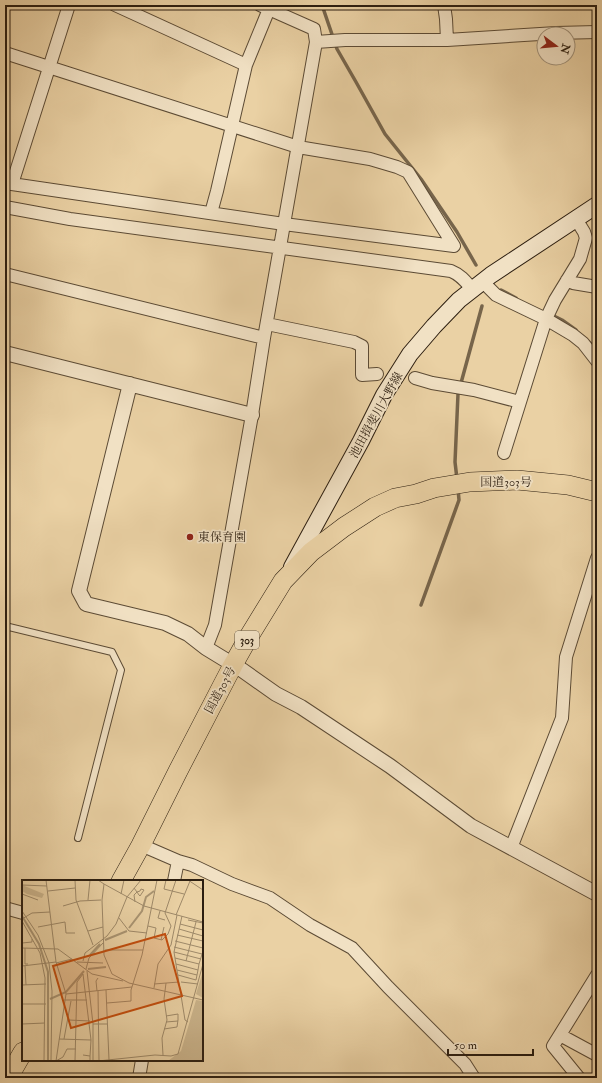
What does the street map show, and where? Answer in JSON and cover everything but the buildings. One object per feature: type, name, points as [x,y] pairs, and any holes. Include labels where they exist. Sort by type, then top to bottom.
[{"type":"highway","name":"国道303号","points":[[128,880],[178,771],[237,667],[248,638],[283,581],[311,552],[344,527],[375,507],[395,498],[416,494],[434,488],[470,482],[517,480],[568,485],[597,492]]},
{"type":"highway","name":"国道303号","points":[[237,667],[257,643],[292,588],[318,560],[351,532],[416,494]]},
{"type":"highway","name":"国道303号","points":[[122,880],[144,846]]},
{"type":"highway","points":[[8,1078],[22,1054]]},
{"type":"highway","points":[[20,1078],[29,1061]]},
{"type":"main road","name":"池田揖斐川大野線","points":[[283,581],[361,442],[384,395],[410,354],[439,320],[477,285],[597,205]]},
{"type":"street","points":[[5,53],[48,67],[298,147],[370,159],[397,167],[408,172],[454,246],[284,224],[8,183],[48,67],[69,5]]},
{"type":"street","points":[[115,5],[246,65]]},
{"type":"street","points":[[444,5],[447,40]]},
{"type":"street","points":[[206,648],[215,625],[252,415],[266,324],[298,147],[321,42],[314,29],[265,7],[246,65],[211,213]]},
{"type":"street","points":[[321,42],[342,40],[447,40],[597,32]]},
{"type":"street","points":[[5,207],[70,219],[451,271],[546,319],[573,335],[583,343],[597,362]]},
{"type":"street","points":[[504,453],[546,319],[555,300],[580,259],[586,238],[576,219]]},
{"type":"street","points":[[5,274],[264,338]]},
{"type":"street","points":[[567,280],[573,283],[597,287]]},
{"type":"street","points":[[266,324],[354,342],[362,346],[362,375],[377,374]]},
{"type":"street","points":[[5,353],[252,415]]},
{"type":"street","points":[[415,378],[474,390],[520,402]]},
{"type":"street","points":[[130,384],[78,590],[86,604],[165,623],[188,634],[206,648],[276,694],[301,707],[390,766],[471,826],[597,894]]},
{"type":"street","points":[[510,848],[562,718],[566,657],[597,558]]},
{"type":"street","points":[[144,846],[178,861],[192,865],[232,884],[270,898],[310,925],[352,948],[388,987],[465,1064],[474,1078]]},
{"type":"street","points":[[174,880],[178,861]]},
{"type":"street","points":[[5,908],[22,913]]},
{"type":"street","points":[[579,1078],[553,1046],[597,975]]},
{"type":"street","points":[[560,1035],[597,1055]]},
{"type":"street","points":[[139,1078],[142,1061]]},
{"type":"lane","points":[[5,626],[112,652],[121,670],[78,838]]},
{"type":"waterway","points":[[322,5],[337,49],[385,134],[421,179],[457,232],[476,265]]},
{"type":"waterway","points":[[501,290],[516,298]]},
{"type":"waterway","points":[[457,479],[455,462],[458,394],[482,306]]},
{"type":"waterway","points":[[550,314],[576,330]]},
{"type":"waterway","points":[[588,341],[597,350]]},
{"type":"waterway","points":[[421,605],[459,500],[458,489]]},
{"type":"place","name":"東保育園","points":[[190,537]]}]
